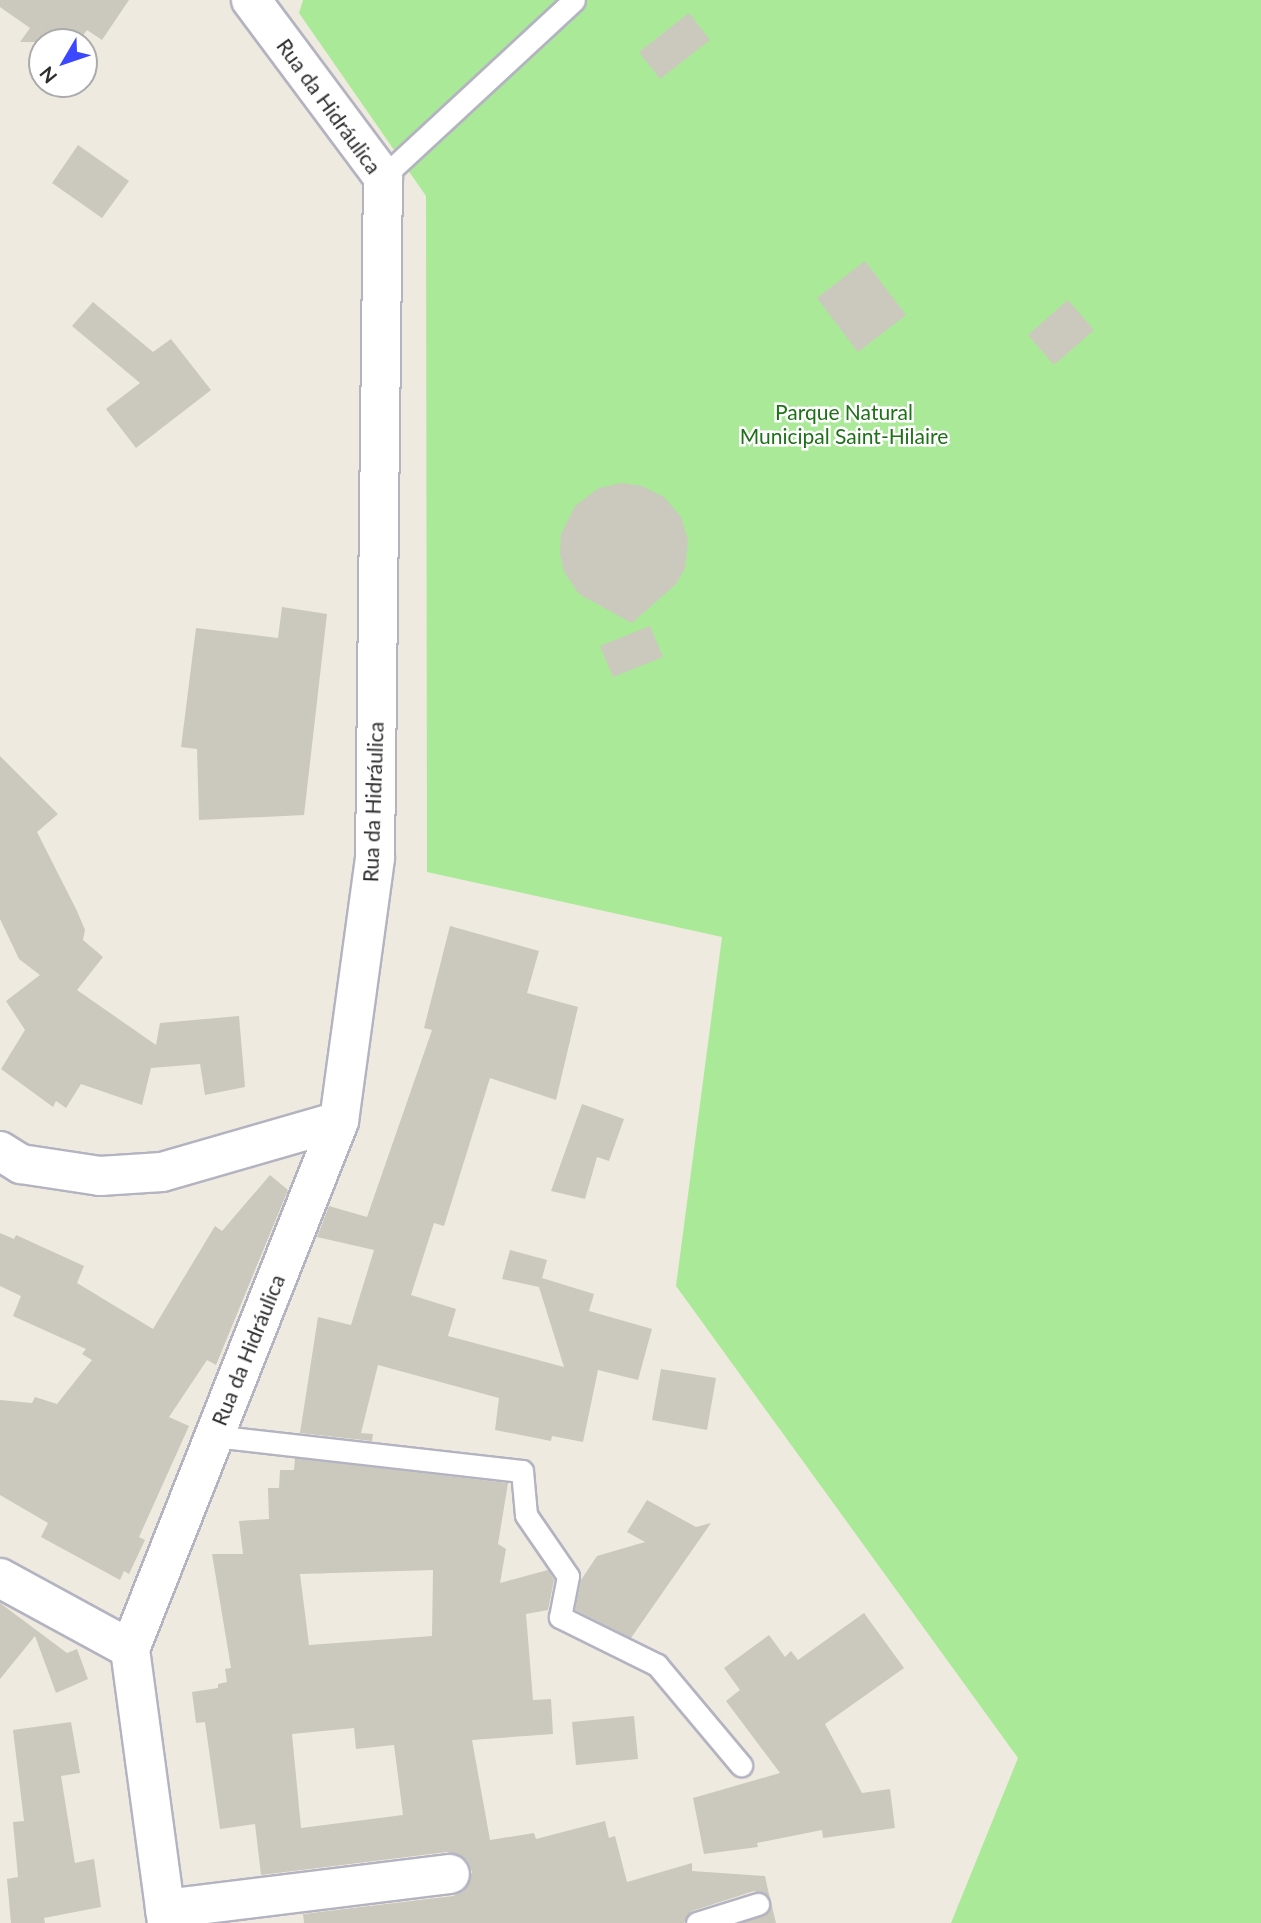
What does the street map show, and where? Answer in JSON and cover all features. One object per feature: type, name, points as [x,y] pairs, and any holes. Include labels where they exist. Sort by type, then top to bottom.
[{"type":"street","name":"Rua da Hidráulica","points":[[130,1649],[339,1121],[375,858],[383,177],[251,0]]},
{"type":"street","points":[[0,1151],[21,1164],[100,1175],[162,1172],[339,1121]]},
{"type":"street","points":[[0,1578],[130,1649],[166,1916],[450,1874]]},
{"type":"lane","points":[[383,177],[575,0]]},
{"type":"lane","points":[[214,1436],[522,1471],[526,1516],[568,1576],[560,1617],[657,1665],[741,1765]]},
{"type":"lane","points":[[697,1923],[758,1904]]},
{"type":"green space","name":"Parque Natural Municipal Saint-Hilaire","points":[[303,0],[1261,0],[1261,1923],[951,1923],[1018,1758],[676,1286],[722,937],[427,872],[426,196],[299,13]]},
{"type":"building","points":[[0,0],[129,0],[102,40],[98,37],[98,28],[30,28],[0,7]]},
{"type":"building","points":[[689,13],[710,40],[660,79],[639,52]]},
{"type":"building","points":[[28,31],[28,42],[20,42]]},
{"type":"building","points":[[78,145],[129,181],[102,218],[52,183]]},
{"type":"building","points":[[865,261],[906,315],[858,352],[817,298]]},
{"type":"building","points":[[1068,300],[1094,330],[1054,365],[1028,335]]},
{"type":"building","points":[[93,302],[153,352],[171,339],[211,390],[136,448],[106,409],[140,383],[72,326]]},
{"type":"building","points":[[622,483],[642,486],[664,497],[681,517],[688,540],[685,568],[676,584],[632,623],[579,594],[564,572],[560,554],[561,534],[575,506],[599,488]]},
{"type":"building","points":[[282,607],[327,614],[304,815],[199,820],[197,749],[181,747],[196,628],[278,638]]},
{"type":"building","points":[[650,626],[663,657],[613,677],[600,646]]},
{"type":"building","points":[[0,756],[58,814],[37,832],[77,911],[85,930],[83,940],[103,957],[77,990],[156,1045],[160,1023],[239,1016],[245,1087],[205,1095],[200,1064],[151,1068],[142,1105],[81,1084],[66,1108],[56,1101],[53,1107],[1,1069],[25,1030],[6,1001],[40,975],[19,959],[0,919]]},
{"type":"building","points":[[450,926],[539,951],[527,993],[578,1007],[556,1100],[490,1078],[444,1226],[434,1223],[411,1295],[456,1309],[448,1336],[564,1367],[539,1287],[502,1279],[510,1250],[547,1260],[542,1278],[594,1294],[589,1311],[652,1329],[638,1380],[598,1370],[583,1442],[552,1436],[551,1441],[495,1430],[499,1398],[378,1365],[361,1433],[373,1434],[372,1441],[300,1433],[318,1317],[351,1325],[374,1250],[317,1237],[329,1206],[367,1217],[432,1030],[424,1028]]},
{"type":"building","points":[[582,1104],[624,1119],[609,1161],[597,1157],[585,1199],[551,1191]]},
{"type":"building","points":[[270,1175],[288,1190],[216,1365],[207,1360],[169,1417],[189,1426],[139,1537],[145,1540],[129,1574],[124,1571],[120,1580],[41,1537],[48,1523],[0,1495],[0,1400],[32,1403],[35,1397],[57,1404],[92,1360],[82,1354],[86,1349],[13,1316],[21,1296],[0,1286],[0,1233],[14,1239],[16,1235],[84,1266],[77,1283],[153,1329],[215,1226],[222,1231]]},
{"type":"building","points":[[661,1369],[716,1378],[707,1430],[652,1420]]},
{"type":"building","points":[[295,1458],[508,1483],[498,1544],[506,1549],[500,1583],[548,1570],[554,1580],[548,1610],[526,1614],[533,1700],[551,1699],[553,1734],[472,1740],[490,1840],[534,1833],[536,1839],[605,1821],[609,1838],[615,1836],[627,1882],[692,1863],[692,1871],[765,1876],[770,1899],[754,1891],[692,1911],[684,1923],[304,1923],[303,1914],[453,1896],[464,1891],[472,1872],[467,1860],[447,1852],[261,1875],[255,1824],[220,1829],[205,1722],[196,1723],[192,1692],[218,1688],[218,1684],[227,1682],[225,1669],[231,1668],[212,1554],[243,1554],[239,1521],[269,1519],[268,1488],[279,1488],[280,1470],[294,1470]],"holes":[[[433,1570],[432,1636],[309,1645],[300,1574]],[[354,1728],[356,1749],[394,1745],[403,1815],[301,1828],[292,1734]]]},
{"type":"building","points":[[647,1500],[696,1527],[711,1523],[631,1638],[575,1610],[581,1580],[597,1556],[645,1542],[627,1532]]},
{"type":"building","points":[[0,1603],[67,1653],[77,1649],[88,1679],[56,1693],[35,1636],[0,1679]]},
{"type":"building","points":[[864,1613],[904,1668],[825,1724],[862,1793],[890,1789],[895,1828],[823,1838],[822,1830],[757,1843],[758,1847],[704,1854],[693,1798],[780,1773],[726,1701],[740,1690],[724,1668],[769,1635],[785,1657],[791,1651],[798,1660]]},
{"type":"building","points":[[634,1716],[638,1759],[576,1765],[572,1722]]},
{"type":"building","points":[[71,1722],[80,1773],[61,1776],[75,1863],[94,1859],[101,1907],[44,1918],[45,1923],[11,1923],[7,1879],[18,1877],[13,1822],[24,1821],[13,1730]]},
{"type":"building","points":[[771,1902],[776,1923],[741,1923],[767,1913]]}]
